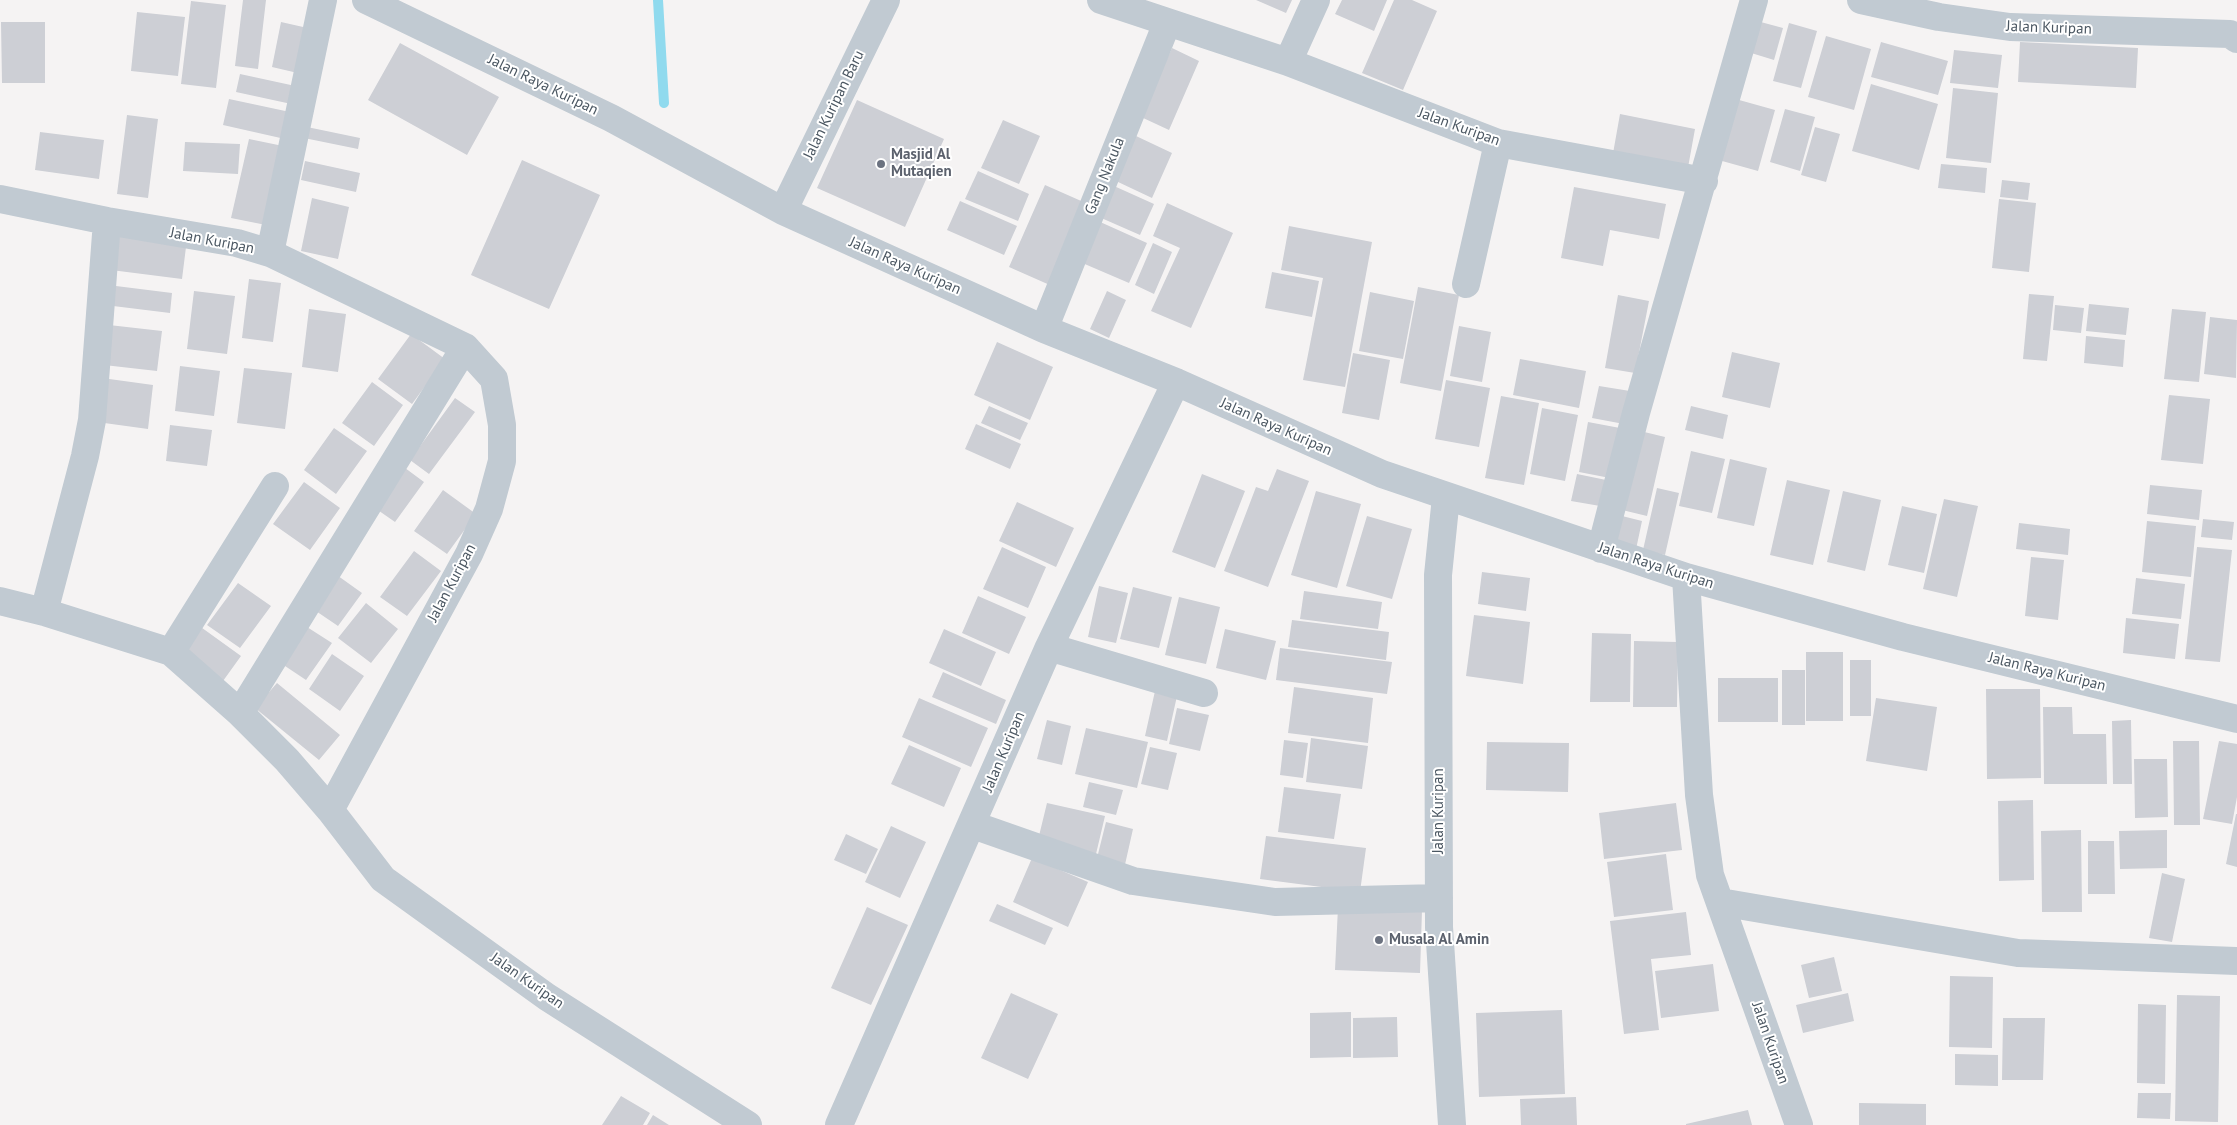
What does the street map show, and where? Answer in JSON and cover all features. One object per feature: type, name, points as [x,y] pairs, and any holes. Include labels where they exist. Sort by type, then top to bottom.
[{"type":"street","points":[[270,253],[323,0]]},
{"type":"street","name":"Jalan Raya Kuripan","points":[[366,0],[610,118],[783,210],[1044,329],[1176,382],[1382,474],[1686,577],[1904,637],[2237,719]]},
{"type":"street","name":"Jalan Kuripan Baru","points":[[783,210],[886,0]]},
{"type":"street","name":"Jalan Kuripan","points":[[1101,0],[1167,24],[1288,62],[1498,143],[1704,181]]},
{"type":"street","points":[[1288,62],[1316,0]]},
{"type":"street","points":[[1601,549],[1636,413],[1704,181],[1754,0]]},
{"type":"street","name":"Jalan Kuripan","points":[[1861,0],[1939,17],[2010,27],[2230,34],[2237,39]]},
{"type":"street","name":"Gang Nakula","points":[[1044,329],[1167,24]]},
{"type":"street","points":[[1466,284],[1498,143]]},
{"type":"street","name":"Jalan Kuripan","points":[[0,199],[107,221],[237,243],[270,253],[466,347],[494,379],[502,425],[502,461],[489,510],[469,554],[330,810]]},
{"type":"street","points":[[44,612],[86,456],[92,420],[107,221]]},
{"type":"street","points":[[240,714],[466,347]]},
{"type":"street","name":"Jalan Kuripan","points":[[839,1125],[973,825],[1049,647],[1176,382]]},
{"type":"street","points":[[171,652],[275,486]]},
{"type":"street","name":"Jalan Kuripan","points":[[1446,497],[1438,575],[1439,898],[1452,1125]]},
{"type":"street","name":"Jalan Kuripan","points":[[1686,577],[1698,795],[1710,874],[1799,1125]]},
{"type":"street","name":"Jalan Kuripan","points":[[0,601],[44,612],[171,652],[240,714],[287,760],[330,810],[383,879],[547,997],[748,1125]]},
{"type":"street","points":[[1049,647],[1204,693]]},
{"type":"street","points":[[973,825],[1133,881],[1275,902],[1439,898]]},
{"type":"street","points":[[1720,902],[2018,952],[2237,961]]},
{"type":"building","points":[[243,0],[266,0],[258,69],[235,66]]},
{"type":"building","points":[[1256,0],[1292,0],[1286,13]]},
{"type":"building","points":[[1342,0],[1387,0],[1374,31],[1335,14]]},
{"type":"building","points":[[1394,0],[1412,0],[1437,11],[1403,90],[1362,73]]},
{"type":"building","points":[[191,1],[226,5],[216,88],[181,84]]},
{"type":"building","points":[[137,12],[185,17],[178,76],[131,71]]},
{"type":"building","points":[[1757,21],[1783,28],[1774,60],[1748,52]]},
{"type":"building","points":[[1,22],[45,22],[45,83],[2,83]]},
{"type":"building","points":[[281,22],[312,29],[302,74],[272,67]]},
{"type":"building","points":[[1789,23],[1817,31],[1801,88],[1773,81]]},
{"type":"building","points":[[1826,36],[1871,49],[1854,110],[1808,97]]},
{"type":"building","points":[[1881,42],[1948,61],[1938,95],[1871,77]]},
{"type":"building","points":[[2020,42],[2138,48],[2136,88],[2018,82]]},
{"type":"building","points":[[400,43],[499,97],[467,155],[368,100]]},
{"type":"building","points":[[1172,48],[1199,61],[1169,130],[1141,117]]},
{"type":"building","points":[[1954,50],[2002,55],[1998,88],[1950,83]]},
{"type":"building","points":[[240,74],[300,87],[296,105],[236,92]]},
{"type":"building","points":[[1871,84],[1938,104],[1919,170],[1852,151]]},
{"type":"building","points":[[1953,88],[1998,93],[1991,163],[1946,158]]},
{"type":"building","points":[[1732,98],[1775,110],[1758,171],[1715,159]]},
{"type":"building","points":[[229,99],[290,112],[285,139],[223,125]]},
{"type":"building","name":"Masjid Al Mutaqien","points":[[857,100],[944,139],[905,227],[817,188]]},
{"type":"building","points":[[1785,109],[1815,117],[1800,171],[1770,162]]},
{"type":"building","points":[[1620,114],[1695,129],[1687,173],[1612,159]]},
{"type":"building","points":[[127,115],[158,119],[148,198],[117,194]]},
{"type":"building","points":[[1003,120],[1040,136],[1019,184],[981,168]]},
{"type":"building","points":[[307,127],[360,138],[358,149],[304,138]]},
{"type":"building","points":[[1815,127],[1840,134],[1826,182],[1801,175]]},
{"type":"building","points":[[40,132],[104,140],[99,179],[35,170]]},
{"type":"building","points":[[1136,136],[1172,153],[1152,198],[1116,181]]},
{"type":"building","points":[[249,139],[283,146],[266,225],[231,218]]},
{"type":"building","points":[[185,142],[240,144],[238,174],[183,171]]},
{"type":"building","points":[[522,160],[600,195],[549,309],[471,275]]},
{"type":"building","points":[[305,161],[360,173],[356,192],[301,180]]},
{"type":"building","points":[[1941,164],[1987,168],[1985,193],[1938,188]]},
{"type":"building","points":[[978,171],[1029,194],[1018,221],[965,199]]},
{"type":"building","points":[[2002,180],[2030,183],[2028,200],[2000,197]]},
{"type":"building","points":[[1045,185],[1088,204],[1052,286],[1009,267]]},
{"type":"building","points":[[1114,186],[1154,204],[1140,235],[1099,217]]},
{"type":"building","points":[[1574,187],[1666,204],[1659,239],[1610,230],[1603,266],[1561,258]]},
{"type":"building","points":[[312,198],[349,207],[338,259],[301,251]]},
{"type":"building","points":[[1999,199],[2036,203],[2029,272],[1992,268]]},
{"type":"building","points":[[960,201],[1017,226],[1004,255],[947,230]]},
{"type":"building","points":[[1167,203],[1233,233],[1191,328],[1151,311],[1180,248],[1153,236]]},
{"type":"building","points":[[1098,221],[1147,243],[1129,283],[1080,262]]},
{"type":"building","points":[[1289,226],[1372,242],[1345,387],[1303,380],[1323,278],[1281,270]]},
{"type":"building","points":[[116,230],[187,239],[182,279],[111,270]]},
{"type":"building","points":[[1153,243],[1172,252],[1154,294],[1135,285]]},
{"type":"building","points":[[1272,272],[1319,281],[1312,317],[1265,308]]},
{"type":"building","points":[[249,279],[281,283],[273,342],[242,338]]},
{"type":"building","points":[[108,285],[172,293],[170,313],[105,305]]},
{"type":"building","points":[[1418,287],[1459,295],[1441,391],[1400,383]]},
{"type":"building","points":[[194,291],[235,296],[227,354],[187,349]]},
{"type":"building","points":[[1107,291],[1126,300],[1109,338],[1090,329]]},
{"type":"building","points":[[1370,292],[1414,301],[1403,359],[1359,351]]},
{"type":"building","points":[[2029,294],[2054,296],[2047,361],[2023,359]]},
{"type":"building","points":[[1618,295],[1649,301],[1635,373],[1605,368]]},
{"type":"building","points":[[2089,304],[2129,308],[2126,335],[2086,331]]},
{"type":"building","points":[[2055,305],[2084,308],[2081,333],[2053,330]]},
{"type":"building","points":[[309,309],[346,314],[338,372],[302,367]]},
{"type":"building","points":[[2172,309],[2206,312],[2199,382],[2164,379]]},
{"type":"building","points":[[2210,317],[2237,320],[2236,378],[2204,374]]},
{"type":"building","points":[[109,325],[162,331],[157,371],[104,365]]},
{"type":"building","points":[[1459,326],[1491,332],[1482,382],[1450,376]]},
{"type":"building","points":[[411,334],[445,359],[412,404],[378,379]]},
{"type":"building","points":[[2086,336],[2125,340],[2123,367],[2084,363]]},
{"type":"building","points":[[997,342],[1053,367],[1030,420],[974,395]]},
{"type":"building","points":[[1732,352],[1780,363],[1770,408],[1722,397]]},
{"type":"building","points":[[1353,353],[1390,360],[1379,420],[1342,413]]},
{"type":"building","points":[[1520,359],[1586,371],[1579,408],[1513,395]]},
{"type":"building","points":[[180,366],[220,371],[214,416],[175,411]]},
{"type":"building","points":[[244,368],[292,373],[285,429],[237,423]]},
{"type":"building","points":[[102,378],[153,385],[148,429],[97,422]]},
{"type":"building","points":[[1446,380],[1490,388],[1479,447],[1435,439]]},
{"type":"building","points":[[372,382],[403,405],[374,446],[342,423]]},
{"type":"building","points":[[1599,386],[1630,391],[1624,424],[1592,418]]},
{"type":"building","points":[[2169,395],[2210,399],[2203,464],[2161,460]]},
{"type":"building","points":[[1501,396],[1539,403],[1524,485],[1485,478]]},
{"type":"building","points":[[455,398],[475,412],[429,474],[410,460]]},
{"type":"building","points":[[989,406],[1028,423],[1020,440],[981,423]]},
{"type":"building","points":[[1691,406],[1728,415],[1723,439],[1685,430]]},
{"type":"building","points":[[1542,408],[1578,415],[1565,481],[1530,474]]},
{"type":"building","points":[[1588,422],[1620,428],[1610,478],[1579,472]]},
{"type":"building","points":[[976,424],[1021,444],[1010,469],[965,449]]},
{"type":"building","points":[[170,425],[212,430],[207,466],[166,461]]},
{"type":"building","points":[[334,428],[367,451],[336,494],[304,470]]},
{"type":"building","points":[[1636,430],[1665,437],[1647,516],[1618,509]]},
{"type":"building","points":[[1691,451],[1725,459],[1712,513],[1679,506]]},
{"type":"building","points":[[1730,459],[1767,468],[1754,526],[1717,518]]},
{"type":"building","points":[[401,465],[424,482],[395,522],[372,506]]},
{"type":"building","points":[[1277,469],[1309,481],[1268,587],[1224,571],[1256,487],[1268,491]]},
{"type":"building","points":[[1202,474],[1245,491],[1215,568],[1172,552]]},
{"type":"building","points":[[1577,474],[1611,481],[1606,507],[1571,501]]},
{"type":"building","points":[[1787,480],[1830,490],[1813,565],[1770,555]]},
{"type":"building","points":[[304,482],[340,508],[310,550],[273,524]]},
{"type":"building","points":[[2150,485],[2202,490],[2199,520],[2147,514]]},
{"type":"building","points":[[1657,488],[1679,493],[1665,555],[1643,550]]},
{"type":"building","points":[[443,490],[476,514],[447,554],[414,531]]},
{"type":"building","points":[[1316,491],[1361,504],[1337,588],[1291,575]]},
{"type":"building","points":[[1843,491],[1881,500],[1865,571],[1827,562]]},
{"type":"building","points":[[1944,499],[1978,506],[1957,597],[1923,589]]},
{"type":"building","points":[[1017,502],[1074,528],[1056,567],[999,541]]},
{"type":"building","points":[[1902,506],[1937,514],[1924,573],[1888,565]]},
{"type":"building","points":[[1614,514],[1642,521],[1635,554],[1606,547]]},
{"type":"building","points":[[1367,516],[1412,529],[1392,599],[1346,586]]},
{"type":"building","points":[[2203,519],[2234,522],[2232,540],[2201,537]]},
{"type":"building","points":[[2147,521],[2196,526],[2191,577],[2142,572]]},
{"type":"building","points":[[2019,523],[2070,529],[2068,555],[2016,549]]},
{"type":"building","points":[[1002,547],[1046,567],[1028,608],[983,589]]},
{"type":"building","points":[[2197,547],[2232,550],[2220,662],[2185,659]]},
{"type":"building","points":[[414,551],[441,571],[407,616],[380,597]]},
{"type":"building","points":[[2031,557],[2064,560],[2058,620],[2025,616]]},
{"type":"building","points":[[1482,572],[1530,578],[1526,611],[1478,604]]},
{"type":"building","points":[[334,573],[362,593],[338,626],[310,607]]},
{"type":"building","points":[[2136,578],[2185,584],[2181,619],[2132,614]]},
{"type":"building","points":[[238,583],[271,606],[240,648],[207,625]]},
{"type":"building","points":[[1099,586],[1128,593],[1116,643],[1088,637]]},
{"type":"building","points":[[1133,587],[1172,597],[1159,648],[1120,639]]},
{"type":"building","points":[[1304,591],[1382,602],[1378,629],[1300,619]]},
{"type":"building","points":[[978,596],[1026,617],[1009,654],[962,633]]},
{"type":"building","points":[[1179,597],[1220,607],[1206,664],[1165,655]]},
{"type":"building","points":[[366,603],[398,629],[371,663],[338,638]]},
{"type":"building","points":[[1474,615],[1530,622],[1523,684],[1466,676]]},
{"type":"building","points":[[2126,618],[2179,624],[2175,659],[2123,653]]},
{"type":"building","points":[[1292,620],[1389,632],[1386,660],[1288,647]]},
{"type":"building","points":[[198,625],[241,656],[223,681],[180,651]]},
{"type":"building","points":[[307,627],[332,643],[306,680],[282,664]]},
{"type":"building","points":[[944,629],[996,652],[981,686],[929,663]]},
{"type":"building","points":[[1225,629],[1276,641],[1266,680],[1216,668]]},
{"type":"building","points":[[1592,633],[1631,634],[1630,702],[1590,702]]},
{"type":"building","points":[[1634,641],[1678,642],[1677,707],[1633,707]]},
{"type":"building","points":[[1280,648],[1392,662],[1387,694],[1276,680]]},
{"type":"building","points":[[1806,652],[1843,652],[1843,721],[1806,721]]},
{"type":"building","points":[[332,654],[364,676],[340,711],[309,689]]},
{"type":"building","points":[[1850,660],[1871,660],[1871,716],[1850,716]]},
{"type":"building","points":[[1782,670],[1805,670],[1805,725],[1782,725]]},
{"type":"building","points":[[943,672],[1006,700],[996,724],[932,697]]},
{"type":"building","points":[[1718,678],[1778,678],[1778,722],[1718,722]]},
{"type":"building","points":[[277,683],[340,735],[319,760],[255,708]]},
{"type":"building","points":[[1294,687],[1373,698],[1368,743],[1288,733]]},
{"type":"building","points":[[1986,689],[2040,689],[2041,778],[1987,779]]},
{"type":"building","points":[[1155,691],[1177,696],[1167,741],[1145,736]]},
{"type":"building","points":[[919,698],[988,728],[971,767],[902,737]]},
{"type":"building","points":[[1876,698],[1937,707],[1927,771],[1866,761]]},
{"type":"building","points":[[2043,707],[2072,707],[2073,734],[2106,734],[2107,784],[2044,784]]},
{"type":"building","points":[[1177,708],[1209,715],[1200,751],[1169,744]]},
{"type":"building","points":[[1047,720],[1071,726],[1062,765],[1037,759]]},
{"type":"building","points":[[2131,720],[2132,784],[2113,784],[2112,721]]},
{"type":"building","points":[[1086,728],[1148,742],[1137,788],[1075,774]]},
{"type":"building","points":[[1311,738],[1368,746],[1362,789],[1306,782]]},
{"type":"building","points":[[1284,740],[1308,743],[1303,778],[1280,775]]},
{"type":"building","points":[[2173,741],[2199,741],[2200,825],[2174,825]]},
{"type":"building","points":[[2219,741],[2237,744],[2237,797],[2232,824],[2203,819]]},
{"type":"building","points":[[1487,742],[1569,743],[1568,792],[1486,790]]},
{"type":"building","points":[[909,745],[961,768],[944,807],[891,784]]},
{"type":"building","points":[[1150,747],[1177,753],[1168,790],[1141,784]]},
{"type":"building","points":[[2134,759],[2167,759],[2168,817],[2135,818]]},
{"type":"building","points":[[1089,782],[1123,790],[1116,815],[1083,807]]},
{"type":"building","points":[[1284,787],[1341,794],[1334,839],[1278,832]]},
{"type":"building","points":[[2033,800],[2034,880],[1999,881],[1998,801]]},
{"type":"building","points":[[1047,803],[1105,816],[1096,854],[1038,840]]},
{"type":"building","points":[[1676,803],[1682,850],[1604,859],[1599,813]]},
{"type":"building","points":[[2237,814],[2237,867],[2226,864]]},
{"type":"building","points":[[1106,822],[1133,829],[1124,869],[1096,862]]},
{"type":"building","points":[[891,826],[926,842],[900,898],[865,882]]},
{"type":"building","points":[[2081,830],[2082,912],[2042,912],[2041,831]]},
{"type":"building","points":[[2167,830],[2167,868],[2120,869],[2119,831]]},
{"type":"building","points":[[846,834],[878,849],[866,874],[834,860]]},
{"type":"building","points":[[1266,836],[1366,848],[1360,892],[1260,879]]},
{"type":"building","points":[[2088,841],[2114,841],[2115,894],[2088,894]]},
{"type":"building","points":[[1666,854],[1673,910],[1614,917],[1607,862]]},
{"type":"building","points":[[1032,858],[1088,882],[1068,927],[1013,902]]},
{"type":"building","points":[[2162,873],[2185,879],[2172,942],[2149,938]]},
{"type":"building","points":[[997,904],[1053,928],[1045,945],[989,921]]},
{"type":"building","points":[[867,907],[908,925],[871,1005],[831,988]]},
{"type":"building","name":"Musala Al Amin","points":[[1338,907],[1422,910],[1420,973],[1335,970]]},
{"type":"building","points":[[1686,912],[1691,955],[1651,959],[1659,1030],[1624,1034],[1610,921]]},
{"type":"building","points":[[1834,957],[1842,991],[1809,998],[1801,965]]},
{"type":"building","points":[[1713,964],[1719,1011],[1661,1018],[1655,971]]},
{"type":"building","points":[[1950,976],[1993,977],[1992,1048],[1949,1047]]},
{"type":"building","points":[[1011,993],[1058,1014],[1028,1079],[981,1058]]},
{"type":"building","points":[[1848,993],[1854,1021],[1803,1033],[1796,1005]]},
{"type":"building","points":[[2177,995],[2220,996],[2218,1122],[2175,1121]]},
{"type":"building","points":[[2138,1004],[2166,1005],[2165,1084],[2137,1083]]},
{"type":"building","points":[[1562,1010],[1565,1094],[1479,1097],[1476,1013]]},
{"type":"building","points":[[1351,1012],[1351,1057],[1310,1058],[1310,1013]]},
{"type":"building","points":[[1397,1017],[1398,1057],[1353,1058],[1353,1018]]},
{"type":"building","points":[[2003,1018],[2045,1018],[2043,1080],[2002,1080]]},
{"type":"building","points":[[1955,1054],[1998,1055],[1998,1086],[1955,1085]]},
{"type":"building","points":[[2138,1093],[2171,1093],[2170,1119],[2137,1118]]},
{"type":"building","points":[[621,1096],[650,1113],[643,1125],[602,1125]]},
{"type":"building","points":[[1576,1097],[1577,1125],[1521,1125],[1520,1099]]},
{"type":"building","points":[[1859,1103],[1926,1104],[1926,1125],[1859,1125]]},
{"type":"building","points":[[1748,1110],[1752,1125],[1686,1125],[1686,1124]]},
{"type":"building","points":[[653,1115],[669,1125],[647,1125]]},
{"type":"waterway","points":[[658,0],[664,103]]},
{"type":"place","name":"Masjid Al Mutaqien","points":[[881,164]]},
{"type":"place","name":"Musala Al Amin","points":[[1379,940]]}]
